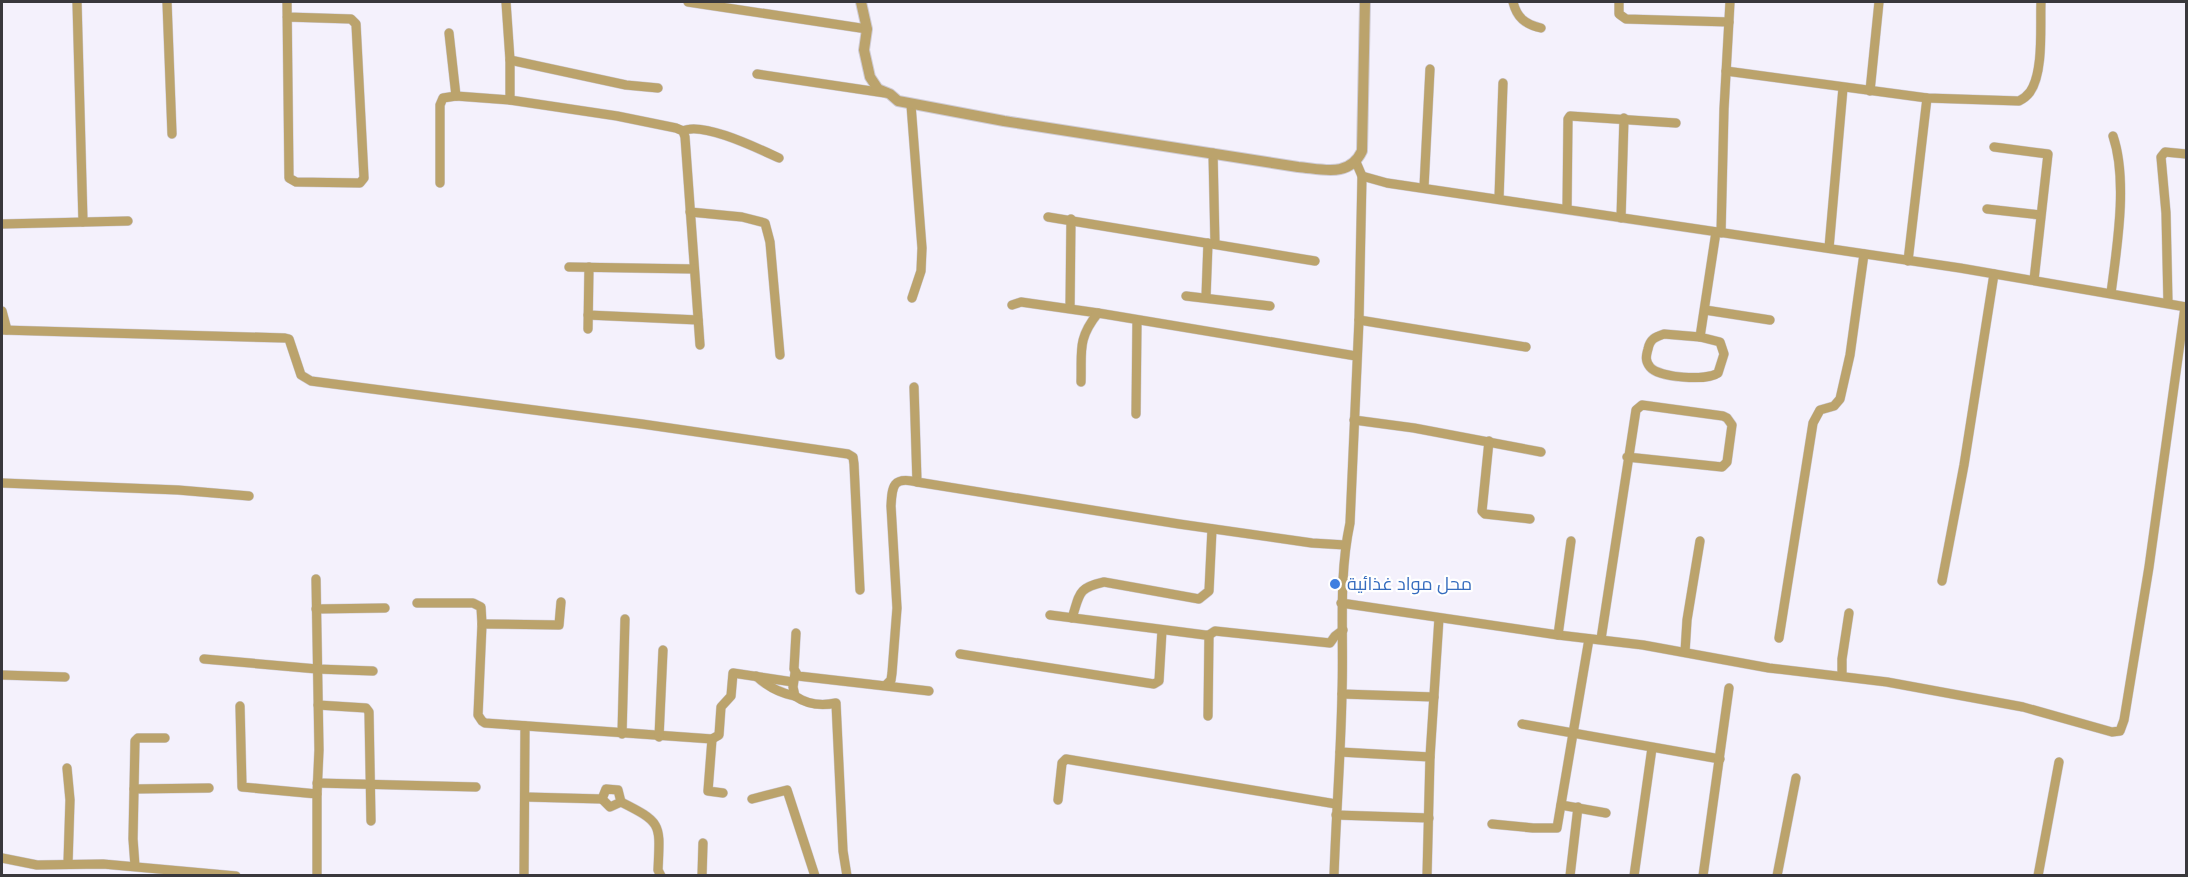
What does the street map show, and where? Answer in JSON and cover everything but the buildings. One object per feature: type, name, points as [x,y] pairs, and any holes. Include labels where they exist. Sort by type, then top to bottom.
[{"type":"street","points":[[77,2],[83,222]]},
{"type":"street","points":[[167,2],[171,134]]},
{"type":"street","points":[[287,2],[287,17],[289,178],[296,182],[360,183],[364,178],[356,24],[351,19],[287,17]]},
{"type":"street","points":[[506,2],[510,100]]},
{"type":"street","points":[[688,2],[867,29]]},
{"type":"street","points":[[861,2],[867,29],[864,50],[870,77],[878,89],[890,94],[898,101],[911,105],[1298,167],[1339,170],[1356,162],[1362,151],[1365,2]]},
{"type":"street","points":[[1514,2],[1515,11],[1525,23],[1541,28]]},
{"type":"street","points":[[1619,2],[1619,14],[1626,19],[1729,22]]},
{"type":"street","points":[[1700,337],[1719,232],[1730,2]]},
{"type":"street","points":[[1870,91],[1879,2]]},
{"type":"street","points":[[1726,71],[1927,98],[2019,101],[2031,92],[2035,82],[2039,62],[2041,2]]},
{"type":"street","points":[[449,33],[456,96]]},
{"type":"street","points":[[510,60],[626,85],[658,88]]},
{"type":"street","points":[[1424,187],[1430,69]]},
{"type":"street","points":[[757,74],[890,94]]},
{"type":"street","points":[[1499,198],[1503,83]]},
{"type":"street","points":[[1828,248],[1843,88]]},
{"type":"street","points":[[440,183],[440,105],[442,98],[456,96],[510,100],[617,116],[682,131],[685,137],[700,345]]},
{"type":"street","points":[[1908,261],[1927,98]]},
{"type":"street","points":[[911,105],[922,248],[921,271],[912,298]]},
{"type":"street","points":[[1568,208],[1570,116],[1676,123]]},
{"type":"street","points":[[1621,218],[1624,118]]},
{"type":"street","points":[[682,131],[688,128],[699,129],[740,141],[779,158]]},
{"type":"street","points":[[2112,293],[2116,257],[2120,159],[2113,136]]},
{"type":"street","points":[[1994,147],[2048,154],[2034,280]]},
{"type":"street","points":[[2168,303],[2166,213],[2161,157],[2165,152],[2187,154]]},
{"type":"street","points":[[1206,297],[1212,243],[1214,153]]},
{"type":"street","points":[[1334,876],[1342,694],[1341,603],[1345,544],[1350,523],[1359,320],[1362,176],[1356,162]]},
{"type":"street","points":[[1341,603],[1557,635],[1601,639],[1768,668],[1887,682],[2023,707],[2112,732],[2120,731],[2124,720],[2149,567],[2186,307],[2034,280],[1828,248],[1380,182],[1362,176]]},
{"type":"street","points":[[1987,209],[2040,215]]},
{"type":"street","points":[[690,212],[742,217],[765,223],[770,242],[780,355]]},
{"type":"street","points":[[1048,217],[1315,261]]},
{"type":"street","points":[[1070,308],[1071,219]]},
{"type":"street","points":[[2,224],[128,221]]},
{"type":"street","points":[[1779,638],[1814,423],[1820,410],[1834,406],[1840,399],[1850,355],[1864,254]]},
{"type":"street","points":[[569,267],[694,269]]},
{"type":"street","points":[[588,329],[589,267]]},
{"type":"street","points":[[1942,581],[1964,465],[1994,274]]},
{"type":"street","points":[[1186,296],[1270,306]]},
{"type":"street","points":[[1012,306],[1021,302],[1070,308],[1356,356]]},
{"type":"street","points":[[1705,310],[1770,320]]},
{"type":"street","points":[[2,311],[4,330],[285,338],[289,339],[302,375],[311,381],[642,424],[848,454],[853,457],[854,464],[860,590]]},
{"type":"street","points":[[1081,382],[1082,338],[1098,313]]},
{"type":"street","points":[[588,315],[698,320]]},
{"type":"street","points":[[1359,320],[1526,347]]},
{"type":"street","points":[[1136,414],[1137,321]]},
{"type":"street","points":[[1664,333],[1700,337],[1720,342],[1723,346],[1724,354],[1718,373],[1712,377],[1702,379],[1656,372],[1649,366],[1646,359],[1649,342],[1655,337],[1664,333]]},
{"type":"street","points":[[914,387],[917,482]]},
{"type":"street","points":[[1601,639],[1634,413],[1642,405],[1723,416],[1732,425],[1727,462],[1722,467],[1628,457]]},
{"type":"street","points":[[1354,420],[1489,441],[1541,453]]},
{"type":"street","points":[[1489,441],[1482,511],[1485,514],[1530,519]]},
{"type":"street","points":[[417,603],[473,603],[481,607],[479,718],[485,723],[712,739],[719,735],[721,707],[731,696],[733,673],[756,676],[798,676],[880,687],[891,680],[897,608],[891,506],[892,490],[898,481],[909,480],[1047,504],[1312,543],[1345,544]]},
{"type":"street","points":[[2,483],[178,490],[249,496]]},
{"type":"street","points":[[1072,618],[1080,593],[1088,586],[1104,582],[1199,599],[1209,591],[1212,528]]},
{"type":"street","points":[[1557,635],[1570,541]]},
{"type":"street","points":[[1685,652],[1687,620],[1700,541]]},
{"type":"street","points":[[316,579],[319,750],[317,876]]},
{"type":"street","points":[[482,624],[559,625],[561,602]]},
{"type":"street","points":[[316,609],[385,608]]},
{"type":"street","points":[[1842,676],[1842,659],[1849,613]]},
{"type":"street","points":[[1050,615],[1209,635],[1215,631],[1330,642],[1343,630]]},
{"type":"street","points":[[1427,876],[1430,757],[1439,618]]},
{"type":"street","points":[[622,734],[625,619]]},
{"type":"street","points":[[960,654],[1154,684],[1159,681],[1162,630]]},
{"type":"street","points":[[795,696],[796,633]]},
{"type":"street","points":[[1208,716],[1209,635]]},
{"type":"street","points":[[1492,824],[1557,828],[1589,639]]},
{"type":"street","points":[[659,737],[663,650]]},
{"type":"street","points":[[204,659],[317,669],[373,671]]},
{"type":"street","points":[[2,675],[64,677]]},
{"type":"street","points":[[756,676],[767,687],[809,703],[824,705],[836,703],[843,851],[847,876]]},
{"type":"street","points":[[886,685],[928,691]]},
{"type":"street","points":[[1703,876],[1729,688]]},
{"type":"street","points":[[1342,694],[1434,697]]},
{"type":"street","points":[[240,705],[242,786],[317,794]]},
{"type":"street","points":[[318,705],[368,710],[372,785],[371,821]]},
{"type":"street","points":[[1522,724],[1720,759]]},
{"type":"street","points":[[524,876],[525,726]]},
{"type":"street","points":[[135,866],[133,839],[136,739],[165,738]]},
{"type":"street","points":[[712,739],[708,791],[723,793]]},
{"type":"street","points":[[1634,876],[1652,748]]},
{"type":"street","points":[[1340,752],[1430,757]]},
{"type":"street","points":[[1058,800],[1062,763],[1066,759],[1336,804]]},
{"type":"street","points":[[2038,876],[2059,762]]},
{"type":"street","points":[[67,768],[70,800],[68,863]]},
{"type":"street","points":[[1777,876],[1796,778]]},
{"type":"street","points":[[317,783],[476,787]]},
{"type":"street","points":[[134,789],[209,788]]},
{"type":"street","points":[[602,800],[606,789],[613,789],[618,790],[621,802]]},
{"type":"street","points":[[752,799],[787,790],[815,876]]},
{"type":"street","points":[[526,797],[602,800],[610,807],[621,802]]},
{"type":"street","points":[[621,802],[648,815],[660,832],[658,870],[661,876]]},
{"type":"street","points":[[1561,805],[1606,813]]},
{"type":"street","points":[[1570,876],[1578,807]]},
{"type":"street","points":[[1336,815],[1429,818]]},
{"type":"street","points":[[702,876],[703,843]]},
{"type":"street","points":[[2,858],[37,865],[103,864],[135,866],[177,873],[236,876]]},
{"type":"street","points":[[103,864],[103,876]]},
{"type":"street","points":[[37,865],[38,876]]},
{"type":"place","name":"محل مواد غذائية","points":[[1335,584]]}]
